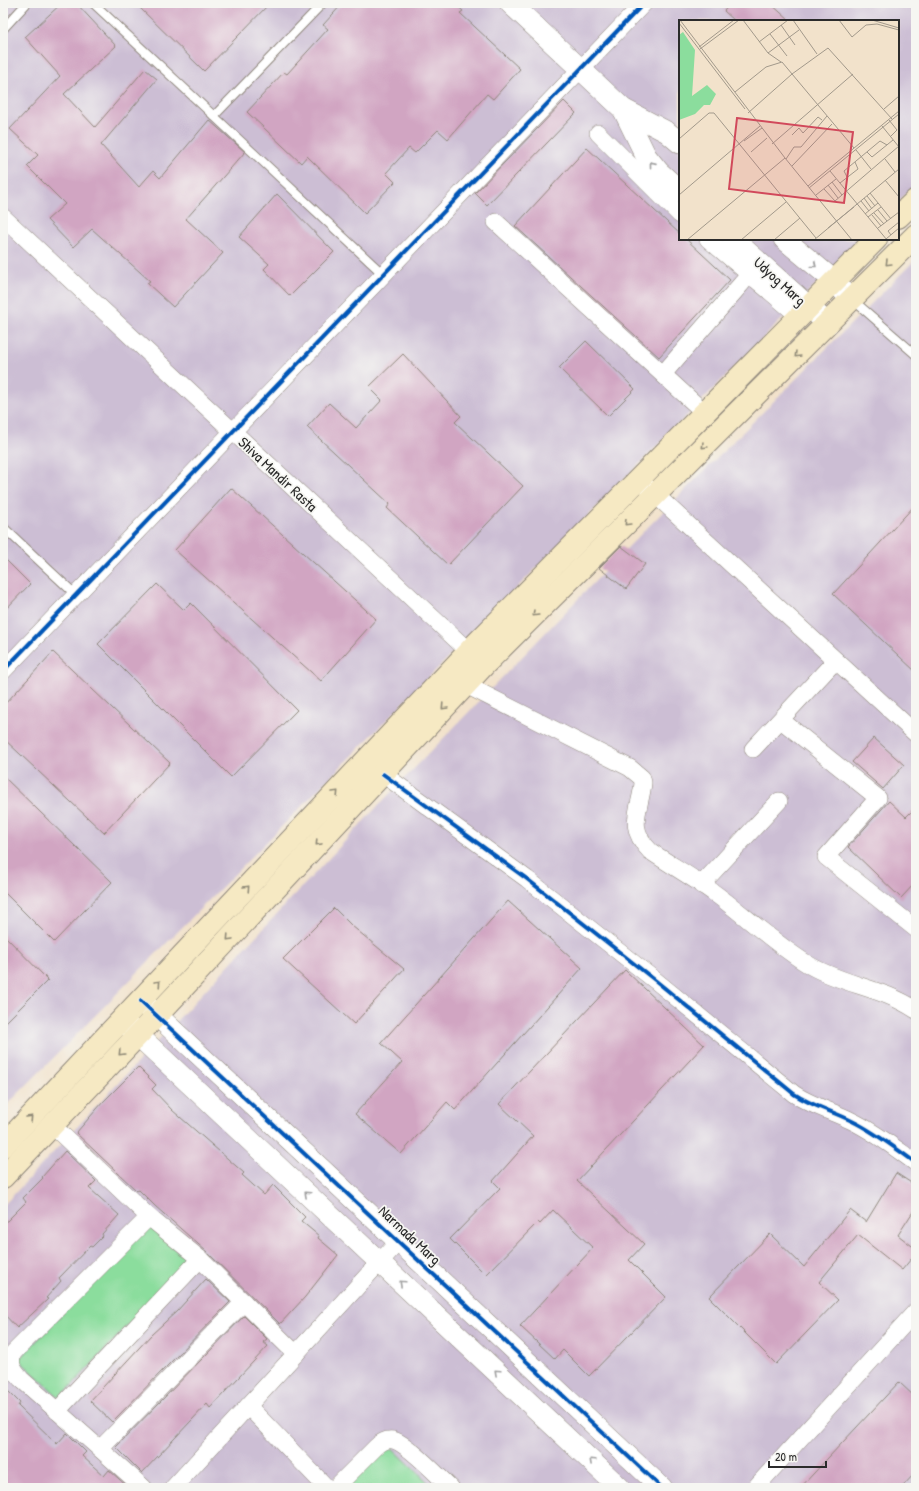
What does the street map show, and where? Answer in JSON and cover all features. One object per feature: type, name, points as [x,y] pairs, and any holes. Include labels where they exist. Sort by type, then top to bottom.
[{"type":"main road","points":[[899,216],[916,200]]},
{"type":"main road","points":[[3,1146],[122,1020],[149,1007],[383,774],[466,684],[476,658],[655,495],[916,235]]},
{"type":"main road","points":[[3,1177],[138,1035],[149,1007],[476,658],[640,479],[804,312],[833,280],[875,240]]},
{"type":"street","points":[[510,3],[623,109],[667,132],[679,142]]},
{"type":"street","points":[[3,671],[644,3]]},
{"type":"street","points":[[623,109],[646,156],[659,172],[679,190]]},
{"type":"street","points":[[598,133],[679,214]]},
{"type":"street","name":"Shiva Mandir Rasta","points":[[3,217],[476,658]]},
{"type":"street","points":[[496,222],[705,413]]},
{"type":"street","points":[[709,240],[749,275],[804,312]]},
{"type":"street","name":"Udyog Marg","points":[[734,240],[804,312],[828,324]]},
{"type":"street","points":[[785,240],[833,280],[851,299]]},
{"type":"street","points":[[663,374],[749,275]]},
{"type":"street","points":[[640,479],[655,495],[916,734]]},
{"type":"street","points":[[754,749],[835,661]]},
{"type":"street","points":[[466,684],[630,768],[637,773],[642,778],[643,783],[635,821],[641,842],[650,851],[701,885],[808,965],[831,977],[881,992],[902,1001],[916,1010]]},
{"type":"street","points":[[781,720],[878,798],[826,857],[916,929]]},
{"type":"street","points":[[383,774],[533,884],[656,981],[794,1094],[805,1102],[851,1120],[876,1134],[916,1163]]},
{"type":"street","points":[[701,885],[779,801]]},
{"type":"street","name":"Narmada Marg","points":[[149,1007],[662,1488]]},
{"type":"street","points":[[122,1020],[620,1488]]},
{"type":"street","points":[[52,1125],[149,1217],[200,1259],[296,1354]]},
{"type":"street","points":[[144,1488],[13,1370],[10,1362],[13,1354],[149,1217]]},
{"type":"street","points":[[173,1488],[399,1241]]},
{"type":"street","points":[[57,1411],[200,1259]]},
{"type":"street","points":[[100,1449],[244,1302]]},
{"type":"street","points":[[755,1488],[916,1311]]},
{"type":"street","points":[[248,1406],[327,1488]]},
{"type":"street","points":[[335,1488],[376,1447],[382,1442],[392,1440],[405,1446],[451,1488]]},
{"type":"lane","points":[[3,29],[27,3]]},
{"type":"lane","points":[[93,3],[383,274]]},
{"type":"lane","points":[[214,116],[323,3]]},
{"type":"lane","points":[[851,299],[916,355]]},
{"type":"lane","points":[[3,527],[76,595]]},
{"type":"shaded area","points":[[3,3],[916,3],[916,184],[899,201],[899,20],[679,20],[679,240],[860,240],[3,1109]]},
{"type":"shaded area","points":[[916,259],[916,1488],[3,1488],[3,1206],[377,807],[636,539]]},
{"type":"green space","points":[[147,1222],[188,1261],[60,1398],[19,1360]]},
{"type":"green space","points":[[388,1444],[434,1488],[346,1488]]},
{"type":"building","points":[[62,3],[76,3],[116,46],[64,94],[95,127],[145,69],[157,79],[101,145],[139,187],[153,171],[160,178],[209,120],[245,152],[186,219],[223,253],[173,307],[147,283],[150,281],[92,229],[73,247],[47,220],[65,204],[27,166],[38,155],[10,129],[60,76],[25,37]]},
{"type":"building","points":[[135,3],[270,3],[204,71]]},
{"type":"building","points":[[343,3],[454,3],[463,11],[460,13],[520,69],[493,99],[487,94],[448,139],[438,130],[415,153],[409,148],[386,173],[395,182],[365,213],[307,156],[301,163],[247,112],[284,72],[287,74],[328,29],[323,25]]},
{"type":"building","points":[[731,3],[770,3],[789,20],[734,20],[724,11]]},
{"type":"building","points":[[564,101],[576,113],[487,205],[475,193]]},
{"type":"building","points":[[587,148],[679,233],[679,240],[687,240],[730,280],[659,357],[515,226]]},
{"type":"building","points":[[277,194],[334,252],[290,296],[264,269],[269,264],[239,237]]},
{"type":"building","points":[[586,341],[635,389],[608,416],[559,368]]},
{"type":"building","points":[[403,354],[461,416],[455,422],[523,486],[448,565],[387,508],[390,504],[307,427],[329,403],[356,428],[382,400],[369,387]]},
{"type":"building","points":[[231,488],[376,619],[321,681],[175,550]]},
{"type":"building","points":[[916,504],[916,672],[833,594]]},
{"type":"building","points":[[621,546],[645,564],[626,589],[599,568]]},
{"type":"building","points":[[3,557],[30,584],[3,612]]},
{"type":"building","points":[[157,584],[184,610],[191,603],[297,710],[231,777],[98,644]]},
{"type":"building","points":[[53,652],[170,763],[104,833],[3,738],[3,706]]},
{"type":"building","points":[[874,738],[904,765],[883,789],[852,762]]},
{"type":"building","points":[[3,776],[112,882],[54,942],[3,891]]},
{"type":"building","points":[[889,801],[906,817],[916,807],[916,882],[901,898],[848,847]]},
{"type":"building","points":[[508,901],[582,968],[455,1110],[447,1102],[401,1154],[355,1114],[402,1062],[381,1043]]},
{"type":"building","points":[[334,908],[352,926],[404,969],[354,1024],[283,959]]},
{"type":"building","points":[[3,934],[48,980],[3,1025]]},
{"type":"building","points":[[625,970],[704,1045],[577,1181],[644,1244],[629,1260],[666,1297],[589,1376],[563,1350],[555,1359],[520,1326],[593,1248],[553,1210],[540,1224],[538,1222],[486,1275],[450,1239],[500,1188],[493,1181],[533,1136],[499,1104]]},
{"type":"building","points":[[138,1067],[156,1085],[152,1089],[172,1110],[244,1173],[242,1175],[264,1195],[273,1185],[305,1217],[301,1221],[338,1255],[305,1297],[280,1324],[207,1252],[139,1190],[137,1191],[76,1133],[103,1102]]},
{"type":"building","points":[[65,1151],[96,1181],[89,1188],[119,1215],[102,1234],[103,1236],[92,1247],[90,1246],[59,1278],[61,1281],[46,1298],[48,1299],[17,1328],[3,1313],[3,1221],[7,1221],[26,1202],[23,1198],[43,1178],[42,1177]]},
{"type":"building","points":[[896,1173],[916,1186],[916,1207],[898,1235],[916,1249],[916,1253],[902,1270],[858,1235],[819,1282],[838,1300],[776,1364],[709,1297],[770,1234],[804,1267],[850,1210],[866,1222]]},
{"type":"building","points":[[206,1279],[230,1302],[112,1422],[90,1401],[151,1335],[177,1311]]},
{"type":"building","points":[[244,1316],[267,1339],[263,1342],[268,1346],[210,1408],[207,1404],[142,1473],[116,1447]]},
{"type":"building","points":[[899,1382],[916,1398],[916,1472],[901,1488],[800,1488]]},
{"type":"building","points":[[3,1386],[20,1403],[18,1406],[57,1444],[67,1433],[86,1452],[82,1456],[104,1476],[109,1470],[129,1488],[3,1488]]},
{"type":"cycle path","points":[[3,671],[644,3]]},
{"type":"cycle path","points":[[383,774],[527,879],[656,981],[794,1094],[808,1102],[845,1117],[869,1130],[916,1163]]},
{"type":"cycle path","points":[[141,1001],[662,1488]]}]
